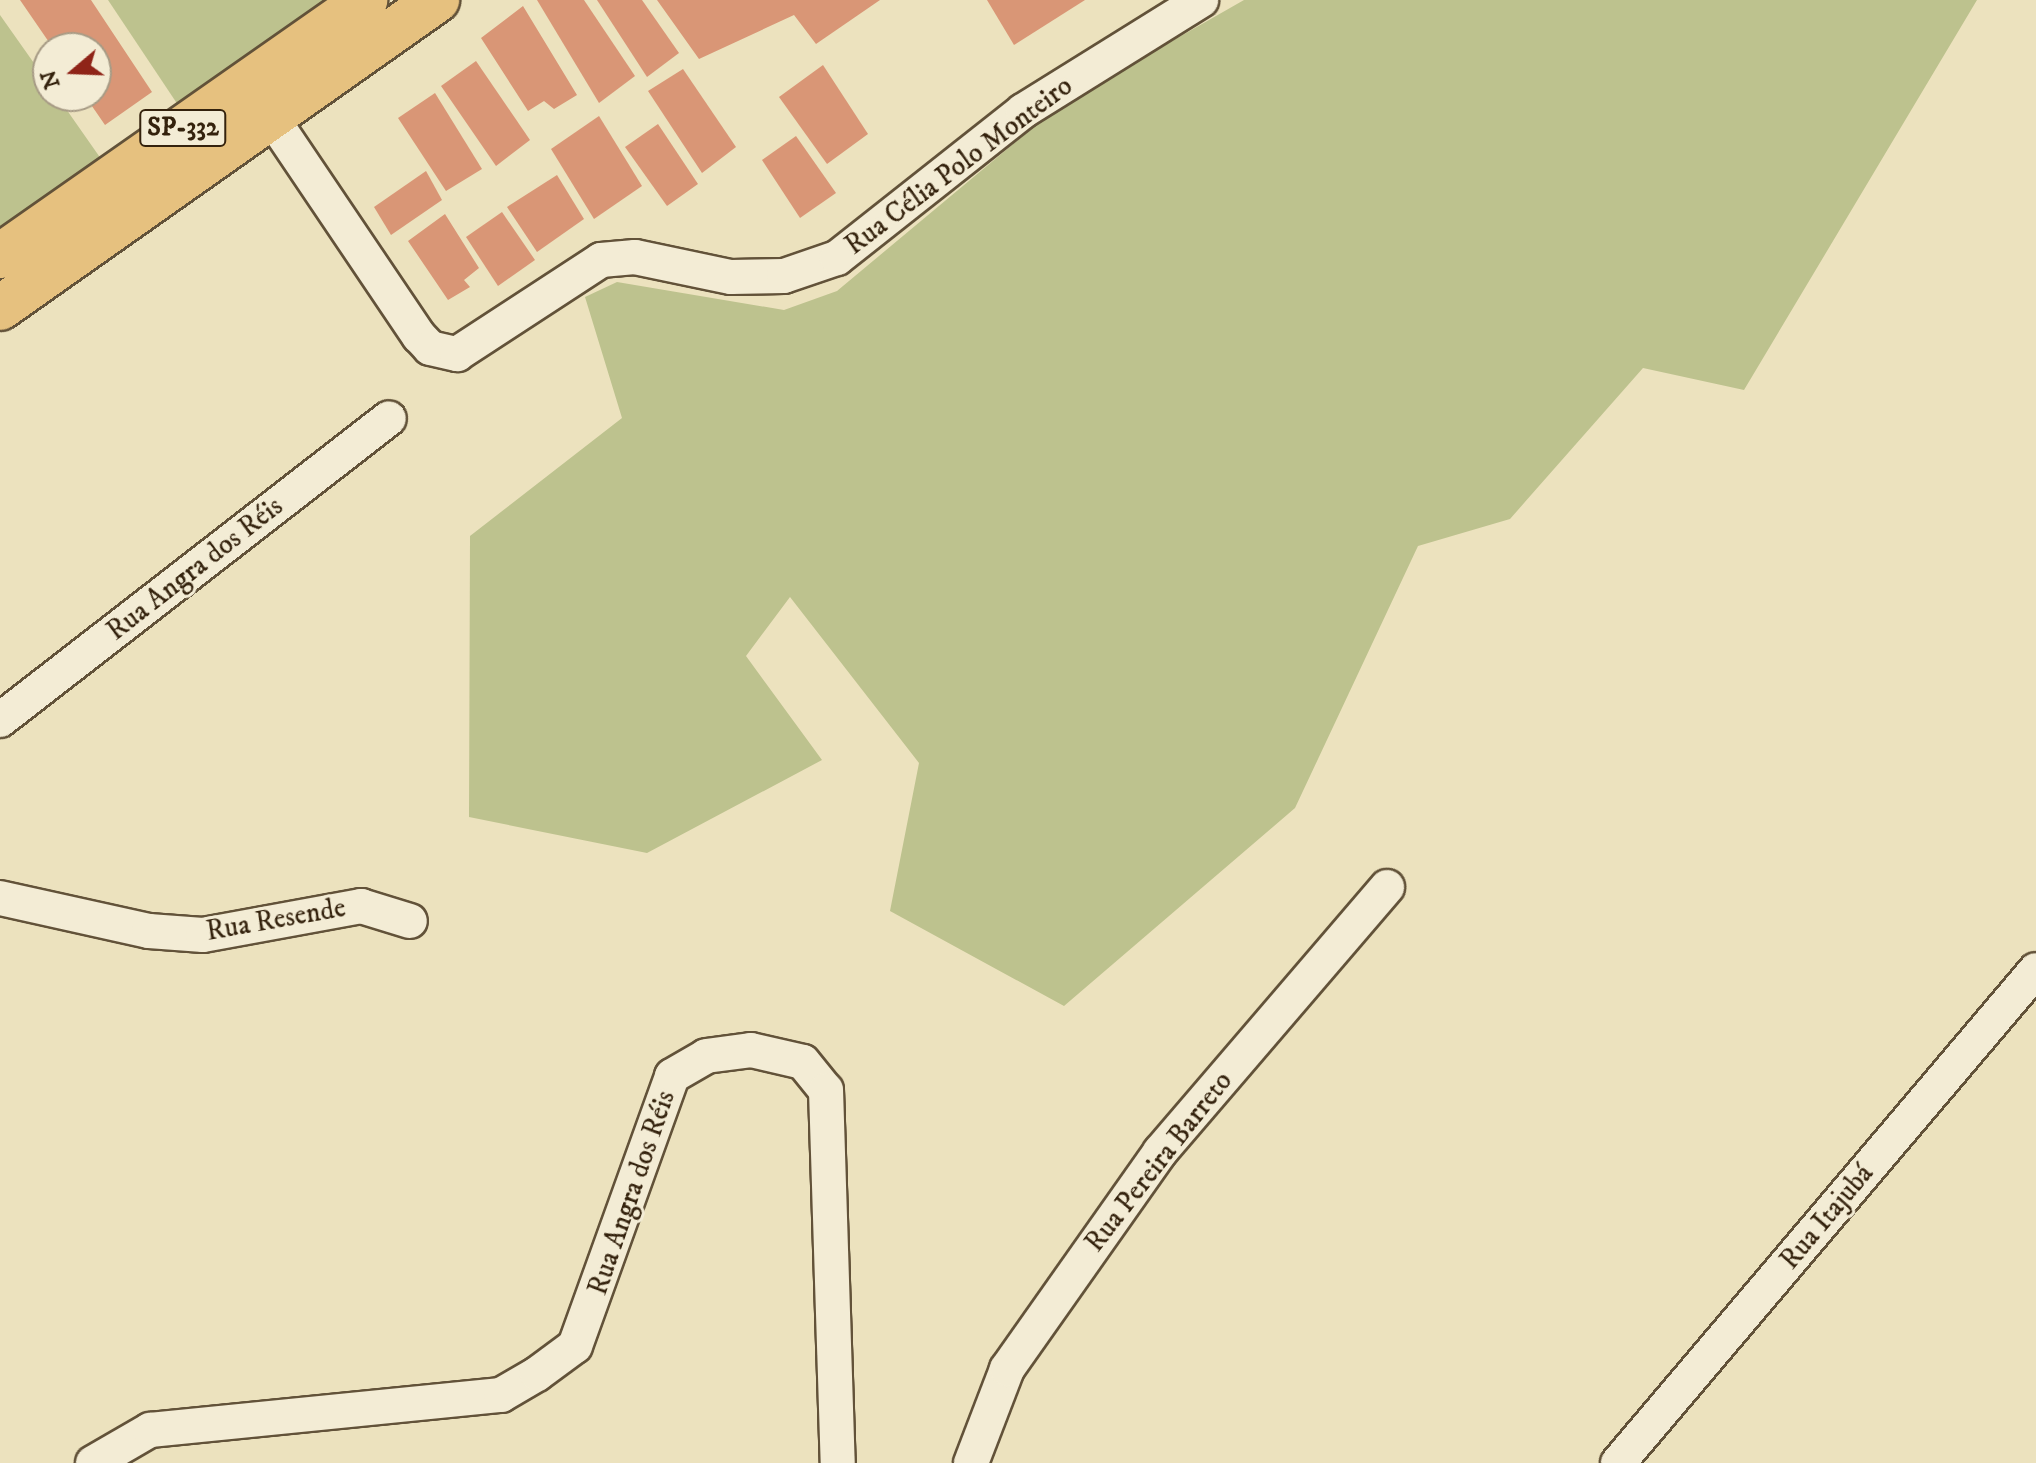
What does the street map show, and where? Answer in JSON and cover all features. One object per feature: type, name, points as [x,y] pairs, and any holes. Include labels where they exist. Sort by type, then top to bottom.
[{"type":"main road","name":"SP-332","points":[[0,308],[260,100],[365,0]]},
{"type":"main road","name":"SP-332","points":[[0,256],[260,100],[437,0]]},
{"type":"street","name":"Rua Célia Polo Monteiro","points":[[260,100],[419,336],[430,348],[457,354],[601,260],[635,257],[731,277],[784,276],[837,258],[1023,111],[1201,0]]},
{"type":"street","name":"Rua Angra dos Réis","points":[[0,720],[389,418]]},
{"type":"street","name":"Rua Pereira Barreto","points":[[971,1463],[1007,1369],[1160,1152],[1387,887]]},
{"type":"street","name":"Rua Resende","points":[[0,898],[149,931],[203,935],[361,906],[410,921]]},
{"type":"street","name":"Rua Itajubá","points":[[1618,1463],[2036,970]]},
{"type":"street","name":"Rua Angra dos Réis","points":[[93,1463],[150,1430],[489,1397],[537,1374],[575,1346],[672,1076],[732,1050],[803,1062],[826,1090],[838,1463]]},
{"type":"green space","points":[[108,0],[335,0],[180,108]]},
{"type":"green space","points":[[1244,0],[1977,0],[1744,390],[1643,368],[1510,519],[1418,546],[1295,808],[1064,1006],[890,911],[919,763],[790,597],[746,656],[822,760],[647,853],[469,817],[470,536],[622,418],[585,297],[617,282],[784,310],[837,291],[1060,105]]},
{"type":"green space","points":[[0,15],[32,60],[32,112],[68,112],[106,166],[0,235]]},
{"type":"building","points":[[20,0],[91,0],[152,92],[105,125],[96,112],[112,112],[112,32],[42,32]]},
{"type":"building","points":[[537,0],[584,0],[635,76],[599,103]]},
{"type":"building","points":[[597,0],[642,0],[679,53],[647,77]]},
{"type":"building","points":[[657,0],[880,0],[816,44],[794,15],[699,59]]},
{"type":"building","points":[[987,0],[1085,0],[1014,45]]},
{"type":"building","points":[[523,6],[577,95],[554,109],[544,101],[528,111],[481,38]]},
{"type":"building","points":[[476,61],[530,140],[496,166],[441,86]]},
{"type":"building","points":[[823,65],[868,134],[827,164],[779,97]]},
{"type":"building","points":[[683,69],[736,147],[702,173],[648,91]]},
{"type":"building","points":[[435,93],[482,169],[446,191],[398,118]]},
{"type":"building","points":[[599,116],[642,186],[594,219],[551,149]]},
{"type":"building","points":[[658,124],[698,184],[667,206],[625,147]]},
{"type":"building","points":[[796,136],[836,193],[800,218],[762,160]]},
{"type":"building","points":[[426,171],[442,200],[391,235],[374,207]]},
{"type":"building","points":[[557,175],[584,219],[537,252],[507,207]]},
{"type":"building","points":[[502,212],[535,260],[498,286],[466,237]]},
{"type":"building","points":[[445,214],[479,268],[464,280],[470,287],[448,300],[408,241]]}]
